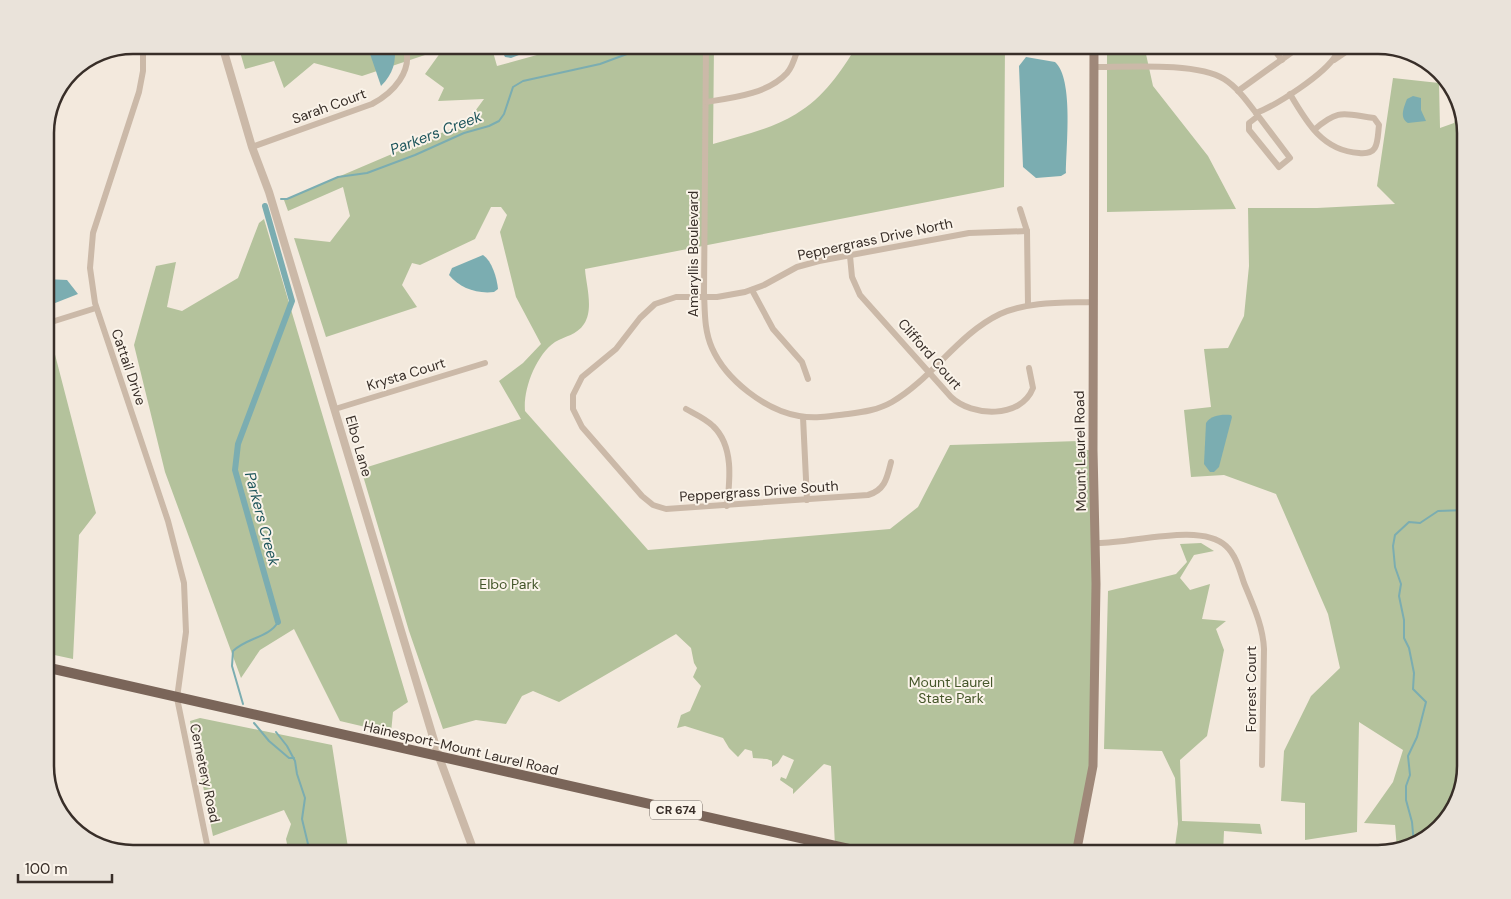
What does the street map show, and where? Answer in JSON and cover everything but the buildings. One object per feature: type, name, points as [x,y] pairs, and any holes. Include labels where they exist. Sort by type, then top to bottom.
[{"type":"main road","name":"Mount Laurel Road","points":[[1078,845],[1093,766],[1096,544],[1094,54]]},
{"type":"main road","name":"Hainesport-Mount Laurel Road","points":[[54,669],[831,845]]},
{"type":"street","name":"Cattail Drive","points":[[143,54],[143,71],[139,92],[93,233],[90,268],[96,308],[164,509],[182,571],[186,607],[186,632],[177,698]]},
{"type":"street","name":"Elbo Lane","points":[[225,54],[335,409],[438,757],[472,845]]},
{"type":"street","name":"Sarah Court","points":[[252,147],[384,98],[403,78],[406,54]]},
{"type":"street","name":"Amaryllis Boulevard","points":[[706,54],[704,296],[706,331],[712,349],[727,372],[771,406],[803,417],[844,415],[881,407],[900,396],[984,323],[1002,313],[1028,305],[1094,302]]},
{"type":"street","points":[[706,102],[736,97],[777,81],[792,66],[796,54]]},
{"type":"street","points":[[1277,54],[1282,60]]},
{"type":"street","points":[[1238,91],[1290,54]]},
{"type":"street","points":[[1331,63],[1336,54]]},
{"type":"street","points":[[1094,67],[1164,68],[1206,72],[1224,79],[1238,91],[1257,114],[1290,158],[1279,167],[1248,130],[1249,123],[1257,114],[1273,106],[1344,54]]},
{"type":"street","points":[[1290,94],[1314,130],[1324,143],[1336,149],[1368,154],[1377,148],[1379,125],[1374,118],[1340,113],[1328,118],[1314,130]]},
{"type":"street","points":[[1020,208],[1027,231],[1028,305]]},
{"type":"street","name":"Peppergrass Drive North","points":[[704,296],[726,296],[752,290],[797,267],[850,256],[968,233],[1027,231]]},
{"type":"street","name":"Clifford Court","points":[[850,256],[852,278],[858,291],[907,345],[928,372],[963,407],[973,410],[1014,407],[1027,399],[1033,388],[1029,368]]},
{"type":"street","points":[[752,290],[773,329],[802,362],[808,379]]},
{"type":"street","name":"Peppergrass Drive South","points":[[704,296],[671,298],[650,308],[616,349],[582,377],[573,395],[573,409],[582,427],[637,491],[653,504],[672,509],[808,500],[874,493],[884,486],[892,462]]},
{"type":"street","points":[[54,321],[96,308]]},
{"type":"street","name":"Krysta Court","points":[[335,409],[485,363]]},
{"type":"street","points":[[686,409],[714,426],[724,442],[729,479],[727,506]]},
{"type":"street","points":[[803,417],[808,500]]},
{"type":"street","name":"Forrest Court","points":[[1096,544],[1118,544],[1198,533],[1220,541],[1232,552],[1262,632],[1262,764]]},
{"type":"street","name":"Cemetery Road","points":[[177,698],[207,845]]},
{"type":"green space","points":[[241,54],[428,54],[362,76],[314,63],[284,88],[274,61],[245,69]]},
{"type":"green space","points":[[439,54],[494,54],[497,66],[540,54],[714,54],[713,144],[777,124],[806,108],[831,83],[851,54],[1005,54],[1004,187],[585,269],[589,297],[587,318],[578,331],[555,342],[542,355],[532,373],[526,393],[525,411],[648,550],[890,529],[918,507],[950,445],[1079,441],[1079,450],[1093,450],[1093,766],[1077,845],[835,845],[831,766],[824,764],[793,794],[793,789],[780,780],[781,777],[786,779],[794,760],[783,755],[778,763],[772,767],[772,761],[753,758],[752,751],[745,749],[738,757],[723,738],[685,726],[677,728],[681,715],[690,711],[701,686],[693,677],[697,668],[691,648],[676,634],[559,702],[533,691],[522,696],[506,724],[476,720],[443,729],[409,631],[361,469],[521,419],[499,381],[523,363],[541,344],[516,297],[500,232],[507,215],[501,207],[491,207],[475,239],[420,265],[412,263],[402,285],[417,307],[326,337],[294,238],[330,242],[350,216],[343,187],[288,211],[284,200],[467,122],[484,99],[438,101],[444,88],[425,74]]},
{"type":"green space","points":[[1107,54],[1146,54],[1153,86],[1208,156],[1236,209],[1107,212]]},
{"type":"green space","points":[[1393,78],[1439,83],[1440,128],[1454,123],[1456,117],[1457,128],[1457,776],[1455,787],[1447,806],[1434,822],[1418,835],[1397,843],[1395,825],[1364,823],[1393,782],[1403,750],[1359,722],[1357,832],[1305,840],[1305,803],[1281,801],[1284,751],[1311,696],[1340,668],[1328,614],[1276,494],[1224,475],[1191,477],[1184,410],[1211,407],[1204,349],[1228,348],[1244,316],[1249,266],[1248,208],[1317,208],[1395,204],[1377,186]]},
{"type":"green space","points":[[264,219],[408,702],[393,712],[391,733],[340,721],[294,629],[260,650],[241,678],[165,472],[134,345],[156,266],[176,262],[167,307],[182,311],[238,278],[259,223]]},
{"type":"green space","points":[[54,351],[96,513],[79,535],[73,659],[54,655]]},
{"type":"green space","points":[[1201,543],[1214,551],[1194,555],[1180,578],[1190,590],[1210,584],[1202,619],[1226,621],[1216,629],[1224,650],[1207,736],[1180,760],[1182,821],[1260,824],[1262,834],[1224,831],[1223,845],[1175,845],[1178,824],[1175,778],[1162,751],[1104,749],[1108,591],[1176,574],[1187,562],[1180,544]]},
{"type":"green space","points":[[200,718],[332,745],[348,845],[287,845],[286,839],[291,824],[284,810],[213,836],[190,721]]},
{"type":"water","points":[[370,54],[395,54],[389,77],[381,86]]},
{"type":"water","points":[[504,54],[521,54],[511,58],[505,57]]},
{"type":"water","points":[[1026,57],[1055,62],[1061,71],[1065,83],[1068,114],[1066,173],[1061,176],[1036,178],[1023,167],[1019,66]]},
{"type":"water","points":[[1413,96],[1421,98],[1421,110],[1426,121],[1408,123],[1405,121],[1403,112],[1405,105],[1407,99]]},
{"type":"water","points":[[483,255],[489,261],[495,275],[498,289],[494,292],[481,292],[463,287],[449,275],[452,268]]},
{"type":"water","points":[[54,279],[67,280],[78,294],[54,303]]},
{"type":"water","points":[[1231,415],[1219,467],[1214,472],[1210,472],[1204,464],[1206,423],[1211,418],[1217,416]]},
{"type":"waterway","name":"Parkers Creek","points":[[281,199],[287,199],[338,177],[367,173],[415,155],[464,133],[489,126],[499,121],[504,114],[513,87],[523,81],[600,64],[627,54]]},
{"type":"waterway","name":"Parkers Creek","points":[[265,206],[292,301],[238,444],[235,470],[278,622]]},
{"type":"waterway","points":[[1413,837],[1412,822],[1406,800],[1406,786],[1410,775],[1408,756],[1417,737],[1426,702],[1413,689],[1414,673],[1409,648],[1404,638],[1404,620],[1399,596],[1401,584],[1395,567],[1393,546],[1395,535],[1409,522],[1420,523],[1438,511],[1457,510]]},
{"type":"waterway","name":"Parkers Creek","points":[[243,704],[232,666],[233,651],[244,643],[269,631],[278,622]]},
{"type":"waterway","name":"Parkers Creek","points":[[254,723],[269,741],[289,758],[294,758]]},
{"type":"waterway","name":"Parkers Creek","points":[[276,732],[287,746],[295,761],[305,798],[302,819],[309,845]]},
{"type":"park label","name":"Elbo Park","points":[[509,584]]},
{"type":"park label","name":"Mount Laurel State Park","points":[[951,690]]}]
